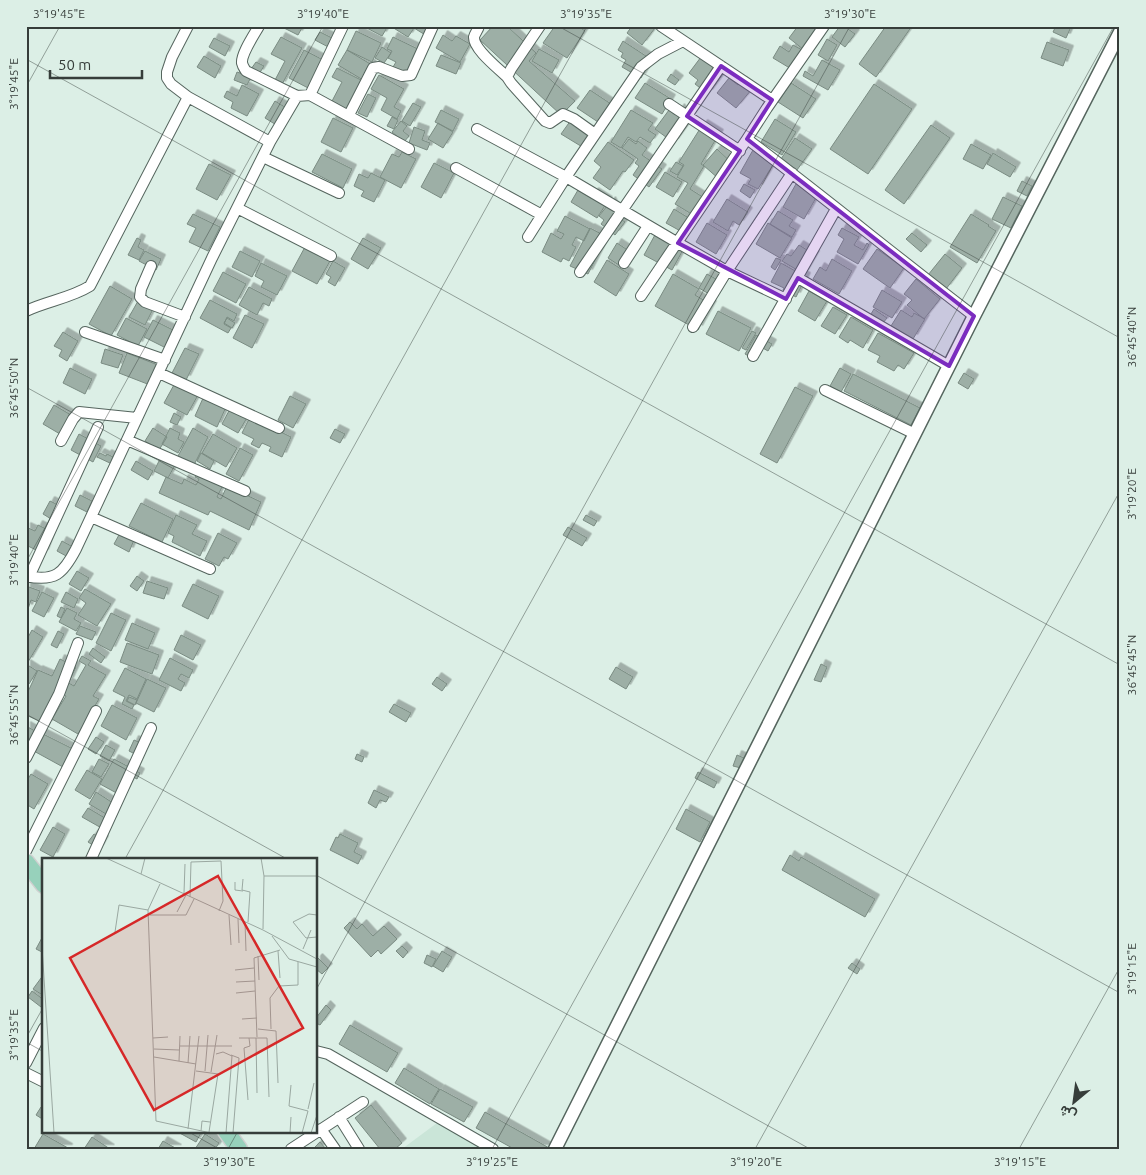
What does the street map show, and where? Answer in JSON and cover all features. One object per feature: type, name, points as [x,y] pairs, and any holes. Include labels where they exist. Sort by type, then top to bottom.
[{"type":"main road","points":[[26,862],[42,883]]},
{"type":"street","points":[[188,26],[172,57],[167,72],[171,84],[188,97],[270,142]]},
{"type":"street","points":[[259,26],[242,60],[242,66],[246,70],[297,96],[310,95],[409,148]]},
{"type":"street","points":[[310,95],[343,26]]},
{"type":"street","points":[[348,115],[373,68],[379,67],[402,76],[411,75],[433,26]]},
{"type":"street","points":[[480,26],[474,36],[479,49],[507,77],[545,121],[550,123],[563,114],[574,119],[595,134]]},
{"type":"street","points":[[507,77],[510,69],[540,26]]},
{"type":"street","points":[[662,26],[772,100]]},
{"type":"street","points":[[641,296],[740,151],[772,100],[824,26]]},
{"type":"street","points":[[555,1149],[974,316],[1120,32]]},
{"type":"street","points":[[528,237],[566,177],[641,67],[658,54],[683,41]]},
{"type":"street","points":[[580,272],[721,66]]},
{"type":"street","points":[[98,427],[28,576],[46,578],[59,574],[69,562],[212,258],[270,142],[297,96]]},
{"type":"street","points":[[26,311],[81,292],[90,286],[188,97]]},
{"type":"street","points":[[669,104],[740,151]]},
{"type":"street","points":[[477,129],[566,177],[728,271],[786,299]]},
{"type":"street","points":[[747,140],[974,316]]},
{"type":"street","points":[[263,157],[339,193]]},
{"type":"street","points":[[456,168],[542,215]]},
{"type":"street","points":[[693,327],[792,173]]},
{"type":"street","points":[[237,208],[331,256]]},
{"type":"street","points":[[753,356],[836,209]]},
{"type":"street","points":[[624,263],[648,226]]},
{"type":"street","points":[[151,266],[141,289],[140,297],[145,302],[185,317]]},
{"type":"street","points":[[798,278],[949,366]]},
{"type":"street","points":[[85,332],[165,360]]},
{"type":"street","points":[[158,373],[279,428]]},
{"type":"street","points":[[824,390],[915,434]]},
{"type":"street","points":[[61,441],[79,412],[138,418]]},
{"type":"street","points":[[127,440],[245,491]]},
{"type":"street","points":[[91,517],[210,569]]},
{"type":"street","points":[[26,758],[59,694],[78,643]]},
{"type":"street","points":[[26,851],[96,711]]},
{"type":"street","points":[[91,858],[152,728]]},
{"type":"street","points":[[26,1063],[42,1032]]},
{"type":"street","points":[[318,1052],[328,1054],[493,1149]]},
{"type":"street","points":[[26,1074],[42,1081]]},
{"type":"street","points":[[318,1131],[363,1102]]},
{"type":"street","points":[[339,1117],[359,1149]]},
{"type":"street","points":[[321,1129],[336,1149]]},
{"type":"street","points":[[290,1149],[316,1132]]},
{"type":"highlighted area","points":[[721,66],[772,100],[747,139],[974,316],[949,366],[798,278],[786,299],[678,243],[740,151],[687,116]]},
{"type":"shaded area","points":[[437,1123],[485,1149],[402,1149]]},
{"type":"building","points":[[280,26],[303,26],[298,35]]},
{"type":"building","points":[[363,26],[388,26],[382,36]]},
{"type":"building","points":[[393,26],[432,26],[427,36],[414,28],[408,37]]},
{"type":"building","points":[[493,26],[507,26],[536,53],[529,61],[575,101],[561,115],[480,40]]},
{"type":"building","points":[[555,26],[578,26],[585,31],[567,58],[543,43]]},
{"type":"building","points":[[632,26],[653,26],[655,28],[642,45],[627,33]]},
{"type":"building","points":[[798,26],[820,26],[809,54],[789,38]]},
{"type":"building","points":[[840,26],[844,26],[855,34],[845,47],[832,37]]},
{"type":"building","points":[[886,26],[912,26],[876,77],[859,64]]},
{"type":"building","points":[[1056,26],[1065,26],[1070,29],[1066,38],[1053,32]]},
{"type":"building","points":[[356,31],[381,43],[372,62],[347,50]]},
{"type":"building","points":[[320,32],[336,40],[332,49],[315,40]]},
{"type":"building","points":[[443,35],[452,41],[456,36],[470,44],[460,62],[436,48]]},
{"type":"building","points":[[281,37],[302,48],[281,86],[274,82],[285,61],[271,54]]},
{"type":"building","points":[[393,37],[422,51],[410,75],[393,67],[396,62],[388,58],[392,51],[387,49]]},
{"type":"building","points":[[214,38],[230,46],[225,56],[209,47]]},
{"type":"building","points":[[827,39],[837,45],[828,61],[818,55]]},
{"type":"building","points":[[623,41],[652,60],[641,78],[622,67],[626,60],[621,57],[623,53],[618,50]]},
{"type":"building","points":[[1047,42],[1069,50],[1063,66],[1041,58]]},
{"type":"building","points":[[793,45],[804,51],[793,70],[773,58],[780,46],[789,52]]},
{"type":"building","points":[[382,47],[391,53],[384,63],[375,58]]},
{"type":"building","points":[[539,49],[559,60],[552,73],[532,61]]},
{"type":"building","points":[[304,50],[325,61],[310,89],[289,78]]},
{"type":"building","points":[[347,50],[372,65],[363,80],[338,65]]},
{"type":"building","points":[[441,55],[461,63],[456,74],[436,66]]},
{"type":"building","points":[[204,56],[221,66],[215,78],[197,67]]},
{"type":"building","points":[[701,57],[723,74],[708,94],[695,84],[698,80],[689,73]]},
{"type":"building","points":[[822,60],[840,70],[828,90],[803,76],[805,71],[813,76]]},
{"type":"building","points":[[256,62],[264,66],[259,74],[251,69]]},
{"type":"building","points":[[337,68],[365,82],[349,113],[331,103],[342,82],[332,77]]},
{"type":"building","points":[[237,72],[251,77],[247,85],[234,80]]},
{"type":"building","points":[[671,74],[679,80],[675,85],[667,80]]},
{"type":"building","points":[[379,75],[404,89],[394,107],[401,111],[397,119],[381,110],[387,98],[371,89]]},
{"type":"building","points":[[729,78],[738,85],[742,81],[752,89],[736,108],[717,93]]},
{"type":"building","points":[[645,83],[671,99],[662,114],[635,98]]},
{"type":"building","points":[[791,83],[816,99],[803,118],[778,102]]},
{"type":"building","points":[[874,84],[912,109],[868,174],[830,149]]},
{"type":"building","points":[[242,85],[259,94],[247,116],[231,108],[233,102],[224,97],[227,91],[237,96]]},
{"type":"building","points":[[590,90],[617,108],[604,126],[577,108]]},
{"type":"building","points":[[368,94],[376,98],[367,117],[358,113]]},
{"type":"building","points":[[275,101],[288,109],[278,126],[265,118]]},
{"type":"building","points":[[413,103],[421,107],[410,126],[402,121]]},
{"type":"building","points":[[680,108],[689,122],[674,143],[655,129],[669,110],[675,115]]},
{"type":"building","points":[[441,110],[459,119],[453,131],[435,122]]},
{"type":"building","points":[[631,110],[653,123],[648,130],[656,135],[650,143],[640,137],[636,142],[628,137],[621,148],[611,142]]},
{"type":"building","points":[[392,117],[398,120],[394,129],[387,126]]},
{"type":"building","points":[[333,118],[353,128],[341,152],[321,142]]},
{"type":"building","points":[[775,119],[796,132],[782,155],[761,142]]},
{"type":"building","points":[[571,120],[593,133],[584,148],[561,134]]},
{"type":"building","points":[[401,121],[407,126],[403,131],[409,136],[404,142],[392,132]]},
{"type":"building","points":[[438,123],[453,132],[443,148],[428,139]]},
{"type":"building","points":[[703,124],[719,134],[701,164],[704,166],[690,189],[709,201],[698,218],[675,204],[688,183],[677,177],[684,165],[679,162]]},
{"type":"building","points":[[931,125],[950,138],[904,204],[885,190]]},
{"type":"building","points":[[414,127],[425,131],[422,140],[430,143],[427,150],[409,143]]},
{"type":"building","points":[[795,138],[812,149],[797,170],[781,159]]},
{"type":"building","points":[[629,139],[636,144],[638,141],[647,148],[642,155],[662,169],[649,187],[633,175],[639,166],[635,163],[638,159],[622,148]]},
{"type":"building","points":[[608,142],[634,160],[625,172],[623,171],[610,190],[593,178],[601,167],[594,161]]},
{"type":"building","points":[[971,144],[991,155],[983,169],[963,159]]},
{"type":"building","points":[[717,149],[733,164],[719,179],[703,165]]},
{"type":"building","points":[[753,150],[774,163],[758,189],[748,184],[751,179],[740,173]]},
{"type":"building","points":[[402,152],[416,159],[401,188],[380,177],[392,154],[399,157]]},
{"type":"building","points":[[993,153],[1016,167],[1010,177],[987,164]]},
{"type":"building","points":[[322,154],[352,169],[343,188],[312,172]]},
{"type":"building","points":[[676,162],[683,166],[677,175],[670,171]]},
{"type":"building","points":[[434,163],[454,173],[441,198],[421,187]]},
{"type":"building","points":[[209,164],[231,175],[217,200],[196,189]]},
{"type":"building","points":[[665,172],[682,182],[673,197],[656,187]]},
{"type":"building","points":[[371,173],[385,180],[374,202],[361,196],[364,191],[354,186],[359,174],[368,178]]},
{"type":"building","points":[[1022,181],[1032,186],[1027,196],[1017,191]]},
{"type":"building","points":[[744,184],[755,190],[750,198],[740,191]]},
{"type":"building","points":[[796,184],[817,196],[804,219],[783,207]]},
{"type":"building","points":[[578,190],[591,198],[594,192],[608,201],[597,218],[571,202]]},
{"type":"building","points":[[1003,197],[1022,206],[1011,228],[992,219]]},
{"type":"building","points":[[727,199],[748,212],[739,225],[733,221],[728,231],[713,222]]},
{"type":"building","points":[[611,201],[619,218],[625,222],[615,235],[601,224],[604,220],[599,216]]},
{"type":"building","points":[[674,209],[692,220],[684,233],[666,223]]},
{"type":"building","points":[[778,211],[793,220],[789,226],[796,230],[792,237],[770,224]]},
{"type":"building","points":[[193,214],[220,227],[208,251],[189,242],[196,228],[187,224]]},
{"type":"building","points":[[971,214],[996,231],[977,263],[950,247]]},
{"type":"building","points":[[565,216],[590,229],[584,241],[576,237],[572,245],[576,247],[569,261],[563,258],[561,262],[542,252],[551,233],[561,239],[564,234],[557,231]]},
{"type":"building","points":[[707,223],[727,235],[716,254],[696,242]]},
{"type":"building","points":[[768,223],[792,238],[780,258],[756,244]]},
{"type":"building","points":[[590,228],[607,237],[588,274],[570,266]]},
{"type":"building","points":[[842,228],[859,237],[854,245],[863,250],[867,243],[869,245],[858,264],[837,252],[844,239],[838,235]]},
{"type":"building","points":[[656,233],[684,248],[672,270],[644,255]]},
{"type":"building","points":[[912,233],[927,245],[921,252],[906,239]]},
{"type":"building","points":[[137,238],[141,240],[138,247],[144,250],[139,260],[128,255]]},
{"type":"building","points":[[363,238],[381,248],[368,269],[351,259]]},
{"type":"building","points":[[617,243],[629,251],[629,262],[625,269],[608,258]]},
{"type":"building","points":[[799,245],[815,255],[804,274],[782,261],[787,254],[791,256]]},
{"type":"building","points":[[305,247],[330,261],[317,284],[292,271]]},
{"type":"building","points":[[877,249],[904,268],[890,288],[863,269]]},
{"type":"building","points":[[145,251],[161,259],[156,270],[139,261]]},
{"type":"building","points":[[240,251],[260,261],[252,277],[232,267]]},
{"type":"building","points":[[945,254],[962,268],[946,289],[928,275]]},
{"type":"building","points":[[776,258],[781,260],[775,270],[771,267]]},
{"type":"building","points":[[832,259],[852,271],[839,294],[813,279],[820,267],[826,271]]},
{"type":"building","points":[[607,260],[629,274],[616,296],[594,282]]},
{"type":"building","points":[[333,261],[345,268],[335,286],[328,282],[331,277],[326,274]]},
{"type":"building","points":[[261,263],[287,276],[277,295],[261,287],[264,281],[255,276]]},
{"type":"building","points":[[781,263],[806,277],[796,297],[783,290],[784,288],[771,282]]},
{"type":"building","points":[[223,272],[246,284],[236,303],[213,291]]},
{"type":"building","points":[[673,274],[699,289],[695,295],[712,305],[698,330],[655,306]]},
{"type":"building","points":[[707,274],[723,283],[714,297],[699,288]]},
{"type":"building","points":[[916,279],[940,299],[924,319],[907,305],[912,300],[904,294]]},
{"type":"building","points":[[110,286],[132,299],[111,336],[89,324]]},
{"type":"building","points":[[249,287],[272,299],[269,306],[263,303],[257,315],[239,305]]},
{"type":"building","points":[[882,290],[902,302],[892,318],[873,307]]},
{"type":"building","points":[[809,291],[827,301],[815,321],[798,311]]},
{"type":"building","points":[[210,300],[237,314],[234,321],[227,317],[224,324],[231,328],[228,333],[200,318]]},
{"type":"building","points":[[138,301],[153,309],[145,325],[129,317]]},
{"type":"building","points":[[833,307],[847,315],[835,334],[821,326]]},
{"type":"building","points":[[874,309],[887,318],[883,323],[871,314]]},
{"type":"building","points":[[901,310],[912,317],[914,313],[925,319],[913,339],[891,326]]},
{"type":"building","points":[[718,311],[751,328],[739,351],[706,334]]},
{"type":"building","points":[[245,315],[264,324],[252,348],[233,338]]},
{"type":"building","points":[[851,317],[873,330],[863,348],[850,340],[848,343],[839,337]]},
{"type":"building","points":[[126,318],[147,329],[138,346],[117,335]]},
{"type":"building","points":[[227,318],[235,323],[232,328],[224,323]]},
{"type":"building","points":[[153,320],[177,332],[168,349],[144,337]]},
{"type":"building","points":[[752,331],[756,333],[746,350],[742,348]]},
{"type":"building","points":[[63,332],[78,341],[67,361],[59,356],[62,350],[54,346]]},
{"type":"building","points":[[878,333],[914,353],[904,369],[898,365],[894,371],[877,362],[880,356],[868,350]]},
{"type":"building","points":[[756,335],[772,344],[768,351],[761,347],[754,359],[745,354]]},
{"type":"building","points":[[185,348],[199,354],[186,380],[172,373]]},
{"type":"building","points":[[105,349],[123,355],[118,368],[101,363]]},
{"type":"building","points":[[127,353],[158,365],[150,385],[119,373]]},
{"type":"building","points":[[70,368],[92,379],[85,394],[63,383]]},
{"type":"building","points":[[840,368],[851,374],[841,392],[830,386]]},
{"type":"building","points":[[964,373],[974,379],[968,389],[958,383]]},
{"type":"building","points":[[853,374],[920,408],[911,425],[844,391]]},
{"type":"building","points":[[175,383],[198,395],[187,415],[164,403]]},
{"type":"building","points":[[795,387],[813,396],[777,463],[760,454]]},
{"type":"building","points":[[204,396],[226,407],[217,427],[195,416]]},
{"type":"building","points":[[290,396],[306,404],[293,428],[278,420]]},
{"type":"building","points":[[54,405],[71,415],[60,434],[43,424]]},
{"type":"building","points":[[231,407],[248,416],[238,433],[222,424]]},
{"type":"building","points":[[174,413],[181,417],[177,425],[170,422]]},
{"type":"building","points":[[250,417],[291,437],[282,457],[269,451],[271,447],[262,443],[259,448],[251,444],[254,439],[242,433]]},
{"type":"building","points":[[153,428],[167,437],[159,450],[145,441]]},
{"type":"building","points":[[170,428],[180,433],[178,439],[184,442],[178,453],[162,444]]},
{"type":"building","points":[[193,428],[208,437],[194,465],[178,456]]},
{"type":"building","points":[[335,429],[345,434],[340,443],[330,438]]},
{"type":"building","points":[[79,434],[101,446],[93,462],[71,450]]},
{"type":"building","points":[[213,434],[237,448],[226,467],[202,453]]},
{"type":"building","points":[[240,448],[253,455],[239,481],[226,474]]},
{"type":"building","points":[[100,453],[115,458],[112,464],[97,457]]},
{"type":"building","points":[[201,453],[214,461],[210,469],[197,461]]},
{"type":"building","points":[[161,457],[175,465],[168,478],[154,471]]},
{"type":"building","points":[[136,461],[153,471],[148,480],[131,470]]},
{"type":"building","points":[[197,473],[223,485],[217,497],[221,499],[227,486],[261,502],[249,530],[210,511],[208,515],[159,493],[166,477],[182,484],[184,479],[196,485],[199,479],[195,477]]},
{"type":"building","points":[[80,495],[92,501],[87,512],[75,506]]},
{"type":"building","points":[[50,501],[64,508],[56,522],[43,514]]},
{"type":"building","points":[[141,503],[173,519],[162,542],[129,526]]},
{"type":"building","points":[[176,515],[197,525],[192,534],[207,541],[200,556],[172,542],[174,536],[168,533]]},
{"type":"building","points":[[586,515],[597,521],[594,526],[583,520]]},
{"type":"building","points":[[38,525],[52,532],[44,554],[26,545],[26,527],[35,531]]},
{"type":"building","points":[[568,527],[587,538],[582,546],[563,535]]},
{"type":"building","points":[[120,533],[134,540],[129,552],[114,544]]},
{"type":"building","points":[[218,533],[237,543],[228,559],[224,557],[219,566],[205,559]]},
{"type":"building","points":[[62,541],[73,547],[68,557],[57,551]]},
{"type":"building","points":[[77,571],[89,578],[81,591],[69,584]]},
{"type":"building","points":[[137,576],[144,581],[137,591],[130,586]]},
{"type":"building","points":[[147,581],[168,588],[164,599],[143,593]]},
{"type":"building","points":[[193,584],[219,596],[208,619],[182,606]]},
{"type":"building","points":[[26,586],[40,591],[36,602],[31,600],[28,609],[26,608]]},
{"type":"building","points":[[85,589],[111,604],[97,626],[78,615],[86,603],[79,598]]},
{"type":"building","points":[[42,592],[54,598],[44,617],[32,611]]},
{"type":"building","points":[[66,592],[78,599],[74,608],[61,602]]},
{"type":"building","points":[[61,607],[65,609],[61,618],[57,616]]},
{"type":"building","points":[[67,608],[77,613],[74,619],[81,623],[76,631],[59,622]]},
{"type":"building","points":[[111,613],[126,620],[111,651],[96,643]]},
{"type":"building","points":[[132,623],[155,633],[148,649],[125,640]]},
{"type":"building","points":[[80,626],[96,632],[92,640],[76,634]]},
{"type":"building","points":[[32,630],[43,637],[28,662],[26,661],[26,641]]},
{"type":"building","points":[[58,631],[64,634],[57,648],[51,645]]},
{"type":"building","points":[[181,635],[201,645],[193,660],[174,650]]},
{"type":"building","points":[[127,643],[159,655],[152,674],[120,662]]},
{"type":"building","points":[[93,648],[105,657],[101,663],[89,654]]},
{"type":"building","points":[[82,656],[91,661],[88,665],[106,675],[93,696],[99,699],[78,734],[52,719],[66,696],[61,693],[67,682],[74,686],[86,665],[79,661]]},
{"type":"building","points":[[170,658],[193,670],[189,678],[181,674],[178,679],[185,683],[181,691],[159,680]]},
{"type":"building","points":[[60,659],[76,667],[69,682],[61,678],[48,725],[26,715],[26,696],[38,670],[52,676]]},
{"type":"building","points":[[26,664],[37,671],[29,684],[26,683]]},
{"type":"building","points":[[821,664],[827,667],[821,682],[814,680]]},
{"type":"building","points":[[616,667],[633,677],[626,689],[609,679]]},
{"type":"building","points":[[125,668],[146,679],[137,699],[129,695],[126,701],[134,705],[132,709],[122,704],[125,697],[113,691]]},
{"type":"building","points":[[437,677],[447,684],[442,691],[432,684]]},
{"type":"building","points":[[147,679],[166,688],[154,712],[136,703]]},
{"type":"building","points":[[129,697],[137,700],[135,705],[127,701]]},
{"type":"building","points":[[394,704],[411,713],[406,722],[389,712]]},
{"type":"building","points":[[112,705],[137,718],[126,740],[101,726]]},
{"type":"building","points":[[26,726],[35,731],[26,749]]},
{"type":"building","points":[[41,733],[73,749],[63,767],[32,750]]},
{"type":"building","points":[[96,737],[104,742],[96,754],[88,749]]},
{"type":"building","points":[[134,740],[143,744],[137,755],[129,751]]},
{"type":"building","points":[[106,745],[115,750],[109,761],[100,756]]},
{"type":"building","points":[[357,754],[364,757],[362,762],[355,759]]},
{"type":"building","points":[[737,755],[744,758],[741,768],[733,766]]},
{"type":"building","points":[[99,759],[109,764],[101,777],[92,772]]},
{"type":"building","points":[[114,759],[140,773],[137,779],[133,777],[122,796],[100,784]]},
{"type":"building","points":[[87,770],[102,779],[90,799],[75,790]]},
{"type":"building","points":[[698,772],[717,782],[714,788],[695,778]]},
{"type":"building","points":[[31,774],[48,784],[34,809],[26,804],[26,782]]},
{"type":"building","points":[[374,790],[389,797],[386,802],[380,800],[376,808],[368,803]]},
{"type":"building","points":[[96,792],[113,803],[106,814],[89,804]]},
{"type":"building","points":[[88,808],[110,821],[105,830],[82,817]]},
{"type":"building","points":[[686,809],[710,822],[700,842],[676,829]]},
{"type":"building","points":[[53,827],[65,834],[53,857],[40,850]]},
{"type":"building","points":[[94,834],[104,840],[99,849],[88,842]]},
{"type":"building","points":[[340,834],[358,843],[354,852],[362,856],[358,864],[330,850],[336,837],[338,838]]},
{"type":"building","points":[[790,855],[799,861],[801,857],[875,899],[865,917],[782,870]]},
{"type":"building","points":[[350,922],[357,929],[362,924],[373,936],[384,926],[397,939],[381,954],[378,950],[371,957],[344,928]]},
{"type":"building","points":[[42,938],[42,952],[36,949]]},
{"type":"building","points":[[402,946],[408,952],[403,958],[396,951]]},
{"type":"building","points":[[442,951],[452,957],[443,972],[433,966]]},
{"type":"building","points":[[427,955],[436,959],[432,967],[424,963]]},
{"type":"building","points":[[318,958],[328,968],[322,974],[318,971]]},
{"type":"building","points":[[852,963],[860,969],[857,974],[848,968]]},
{"type":"building","points":[[42,977],[42,995],[33,989]]},
{"type":"building","points":[[32,991],[42,998],[42,1006],[41,1007],[28,997]]},
{"type":"building","points":[[326,1005],[331,1010],[320,1025],[318,1024],[318,1015]]},
{"type":"building","points":[[350,1025],[398,1053],[387,1072],[339,1044]]},
{"type":"building","points":[[404,1068],[439,1089],[430,1104],[395,1083]]},
{"type":"building","points":[[440,1089],[473,1107],[464,1122],[431,1104]]},
{"type":"building","points":[[371,1105],[402,1143],[395,1149],[380,1149],[355,1118]]},
{"type":"building","points":[[41,1107],[42,1108],[42,1119],[36,1115]]},
{"type":"building","points":[[485,1112],[551,1149],[514,1149],[476,1128]]},
{"type":"building","points":[[178,1132],[201,1132],[196,1142]]},
{"type":"building","points":[[43,1134],[68,1148],[68,1149],[34,1149]]},
{"type":"building","points":[[205,1134],[219,1143],[215,1149],[195,1149]]},
{"type":"building","points":[[92,1137],[110,1149],[84,1149]]},
{"type":"building","points":[[163,1141],[177,1149],[158,1149]]},
{"type":"building","points":[[320,1142],[326,1149],[313,1149]]}]
